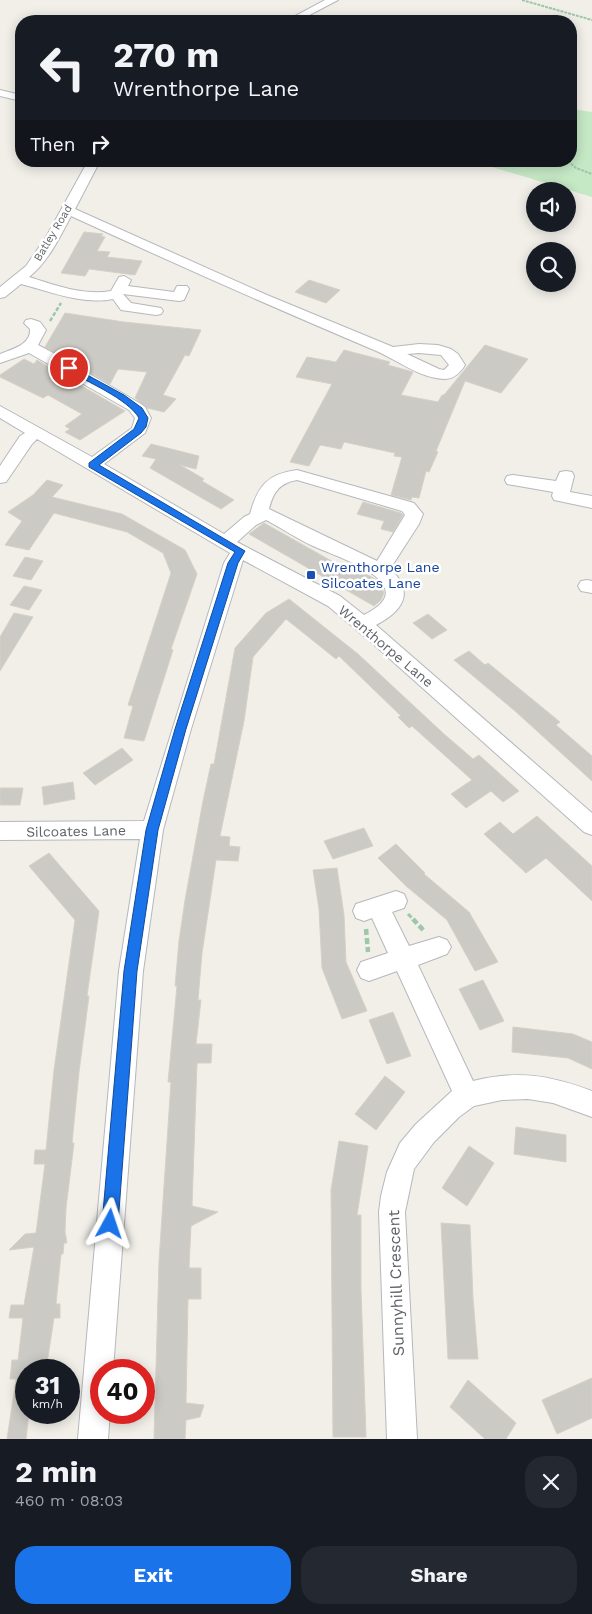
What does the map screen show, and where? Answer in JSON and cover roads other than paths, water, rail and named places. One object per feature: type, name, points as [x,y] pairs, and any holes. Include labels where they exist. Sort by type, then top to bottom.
[{"type":"street","points":[[303,15],[333,0]]},
{"type":"street","points":[[0,94],[15,97]]},
{"type":"street","name":"Batley Road","points":[[0,294],[21,279],[31,269],[53,237],[91,167]]},
{"type":"street","points":[[67,210],[322,324],[391,352]]},
{"type":"street","points":[[21,279],[68,292],[99,297],[122,288],[179,297],[182,289]]},
{"type":"street","points":[[122,288],[126,306],[156,311]]},
{"type":"street","points":[[0,358],[33,335],[138,410],[142,415],[143,423],[139,430],[92,465]]},
{"type":"street","name":"Wrenthorpe Lane","points":[[0,411],[233,546],[334,601],[592,826]]},
{"type":"street","points":[[0,478],[26,440],[36,432]]},
{"type":"street","points":[[258,518],[260,505],[275,481],[282,477],[296,475],[408,507],[414,514],[410,524],[380,572]]},
{"type":"street","points":[[513,480],[564,482],[560,496],[592,502]]},
{"type":"street","points":[[93,1439],[131,971],[152,830],[233,563],[233,546],[250,521],[265,514],[273,516],[380,572],[392,583],[396,592],[394,602],[386,612],[362,624]]},
{"type":"street","name":"Silcoates Lane","points":[[0,832],[152,830]]},
{"type":"street","points":[[379,906],[467,1095]]},
{"type":"street","points":[[370,970],[438,947]]},
{"type":"street","name":"Sunnyhill Crescent","points":[[402,1439],[392,1212],[397,1178],[408,1151],[445,1113],[467,1095],[504,1086],[531,1086],[563,1092],[592,1104]]},
{"type":"place","name":"Wrenthorpe Lane Silcoates Lane","points":[[311,575]]}]
